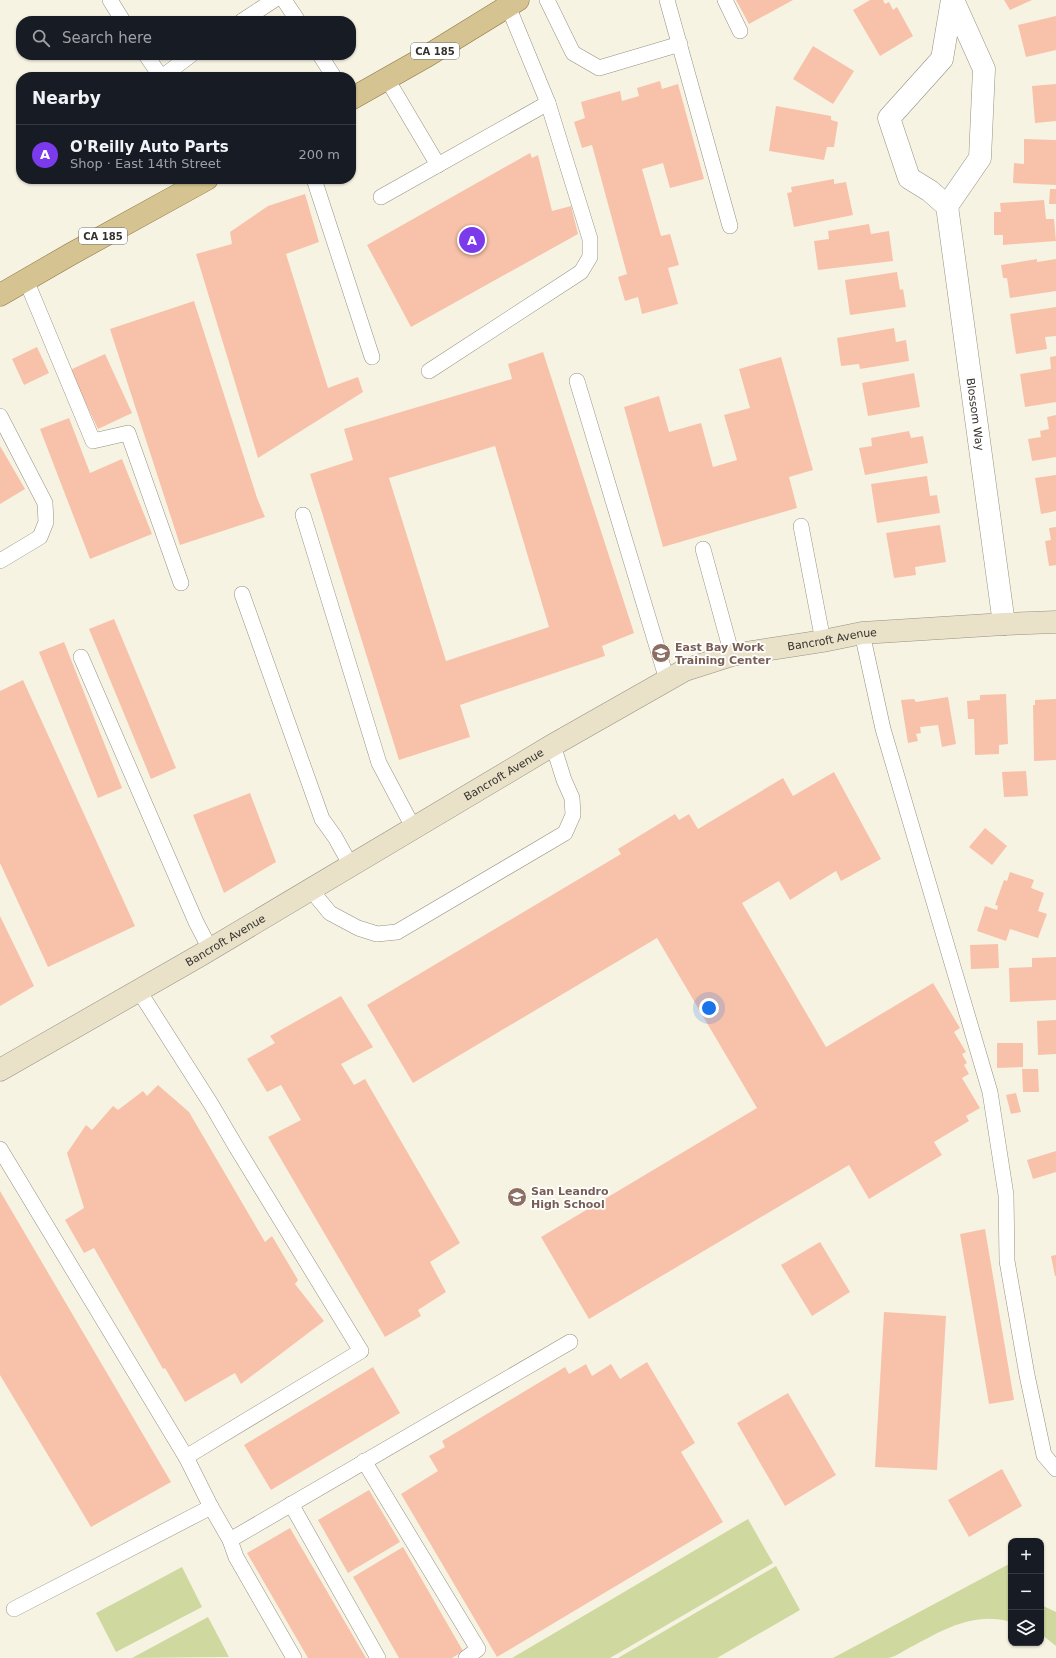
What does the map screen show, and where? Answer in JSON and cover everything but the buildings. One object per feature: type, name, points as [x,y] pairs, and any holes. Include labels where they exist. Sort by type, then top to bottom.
[{"type":"main road","name":"CA 185","points":[[356,96],[513,3]]},
{"type":"main road","name":"CA 185","points":[[0,295],[198,184]]},
{"type":"main road","name":"Bancroft Avenue","points":[[0,1070],[311,890],[553,745],[685,670],[732,655],[823,641],[862,633],[1056,622]]},
{"type":"street","points":[[952,0],[984,69],[980,158],[947,206],[930,191],[909,178],[889,118],[942,59],[952,0]]},
{"type":"street","name":"Blossom Way","points":[[947,206],[1004,624]]},
{"type":"lane","points":[[110,0],[120,16]]},
{"type":"lane","points":[[250,16],[274,0]]},
{"type":"lane","points":[[284,0],[295,16]]},
{"type":"lane","points":[[547,0],[573,53],[599,68],[680,44]]},
{"type":"lane","points":[[667,0],[730,226]]},
{"type":"lane","points":[[725,0],[740,31]]},
{"type":"lane","points":[[428,371],[581,272],[590,257],[590,239],[548,103],[513,3]]},
{"type":"lane","points":[[149,60],[158,72]]},
{"type":"lane","points":[[168,72],[184,60]]},
{"type":"lane","points":[[323,60],[331,72]]},
{"type":"lane","points":[[387,79],[438,165]]},
{"type":"lane","points":[[381,197],[548,103]]},
{"type":"lane","points":[[316,184],[372,357]]},
{"type":"lane","points":[[26,280],[93,441],[128,433],[181,583]]},
{"type":"lane","points":[[577,381],[667,680]]},
{"type":"lane","points":[[0,416],[46,503],[46,522],[40,537],[0,561]]},
{"type":"lane","points":[[303,515],[379,763],[414,829]]},
{"type":"lane","points":[[801,526],[823,641]]},
{"type":"lane","points":[[703,549],[732,655]]},
{"type":"lane","points":[[242,594],[322,819],[335,837],[351,866]]},
{"type":"lane","points":[[862,633],[883,729],[990,1092],[1006,1195],[1007,1261],[1027,1375],[1044,1455],[1056,1469]]},
{"type":"lane","points":[[81,657],[196,922],[210,949]]},
{"type":"lane","points":[[311,890],[330,913],[358,928],[377,934],[397,932],[565,833],[573,815],[572,798],[564,780],[553,745]]},
{"type":"lane","points":[[138,991],[211,1104],[361,1351],[186,1457]]},
{"type":"lane","points":[[0,1150],[186,1457],[211,1507],[230,1540],[236,1557],[294,1658]]},
{"type":"lane","points":[[230,1540],[570,1342]]},
{"type":"lane","points":[[364,1461],[478,1649],[466,1658]]},
{"type":"lane","points":[[291,1504],[378,1658]]},
{"type":"lane","points":[[14,1609],[211,1507]]},
{"type":"green space","points":[[748,1519],[773,1563],[610,1658],[512,1658]]},
{"type":"green space","points":[[1008,1565],[1008,1621],[998,1619],[972,1620],[948,1628],[910,1647],[898,1655],[888,1658],[833,1658]]},
{"type":"green space","points":[[776,1566],[800,1610],[717,1658],[618,1658]]},
{"type":"green space","points":[[182,1567],[202,1607],[116,1652],[96,1613]]},
{"type":"green space","points":[[1044,1606],[1056,1612],[1056,1646],[1044,1636]]},
{"type":"green space","points":[[208,1617],[229,1657],[132,1658]]},
{"type":"place","name":"O'Reilly Auto Parts","points":[[472,240]]},
{"type":"place","name":"East Bay Work Training Center","points":[[661,653]]},
{"type":"place","name":"San Leandro High School","points":[[517,1197]]}]
